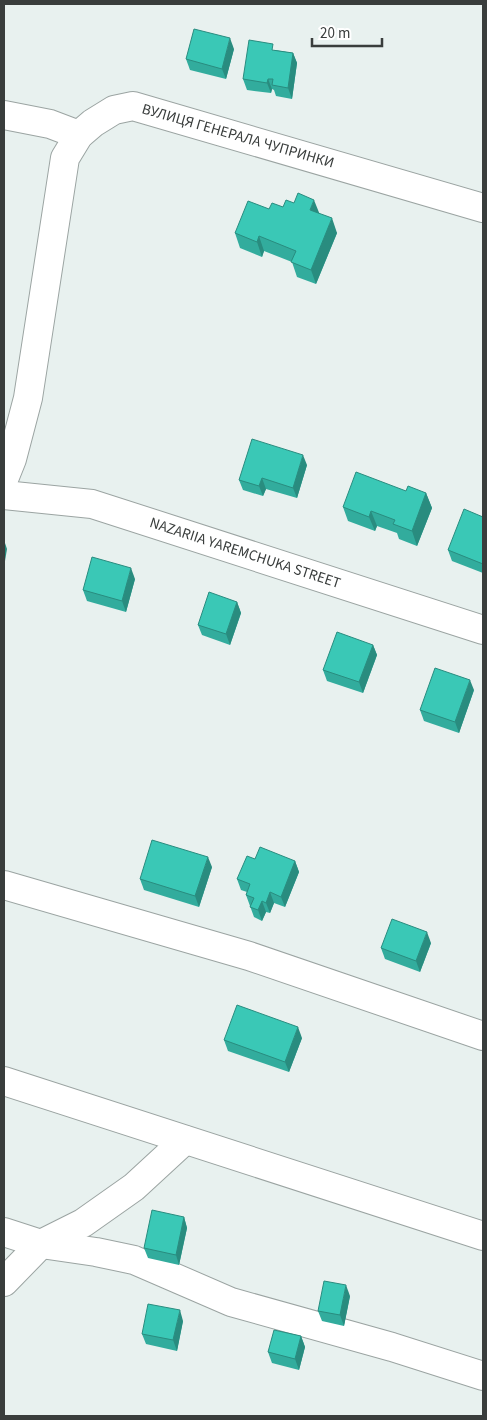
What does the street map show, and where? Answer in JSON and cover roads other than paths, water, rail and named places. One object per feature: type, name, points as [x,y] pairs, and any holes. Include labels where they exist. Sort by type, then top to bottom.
[{"type":"street","name":"ВУЛИЦЯ ГЕНЕРАЛА ЧУПРИНКИ","points":[[4,479],[12,459],[28,398],[65,158],[79,135],[93,123],[114,110],[133,106],[483,208]]},
{"type":"street","points":[[4,115],[50,124],[79,135]]},
{"type":"street","name":"NAZARIIA YAREMCHUKA STREET","points":[[4,495],[92,504],[483,630]]},
{"type":"street","points":[[4,885],[249,956],[483,1036]]},
{"type":"street","points":[[4,1081],[483,1236]]},
{"type":"street","points":[[4,1282],[41,1244],[83,1223],[134,1187],[185,1140]]},
{"type":"street","points":[[4,1232],[41,1244],[134,1260],[231,1302],[392,1347],[483,1376]]}]
